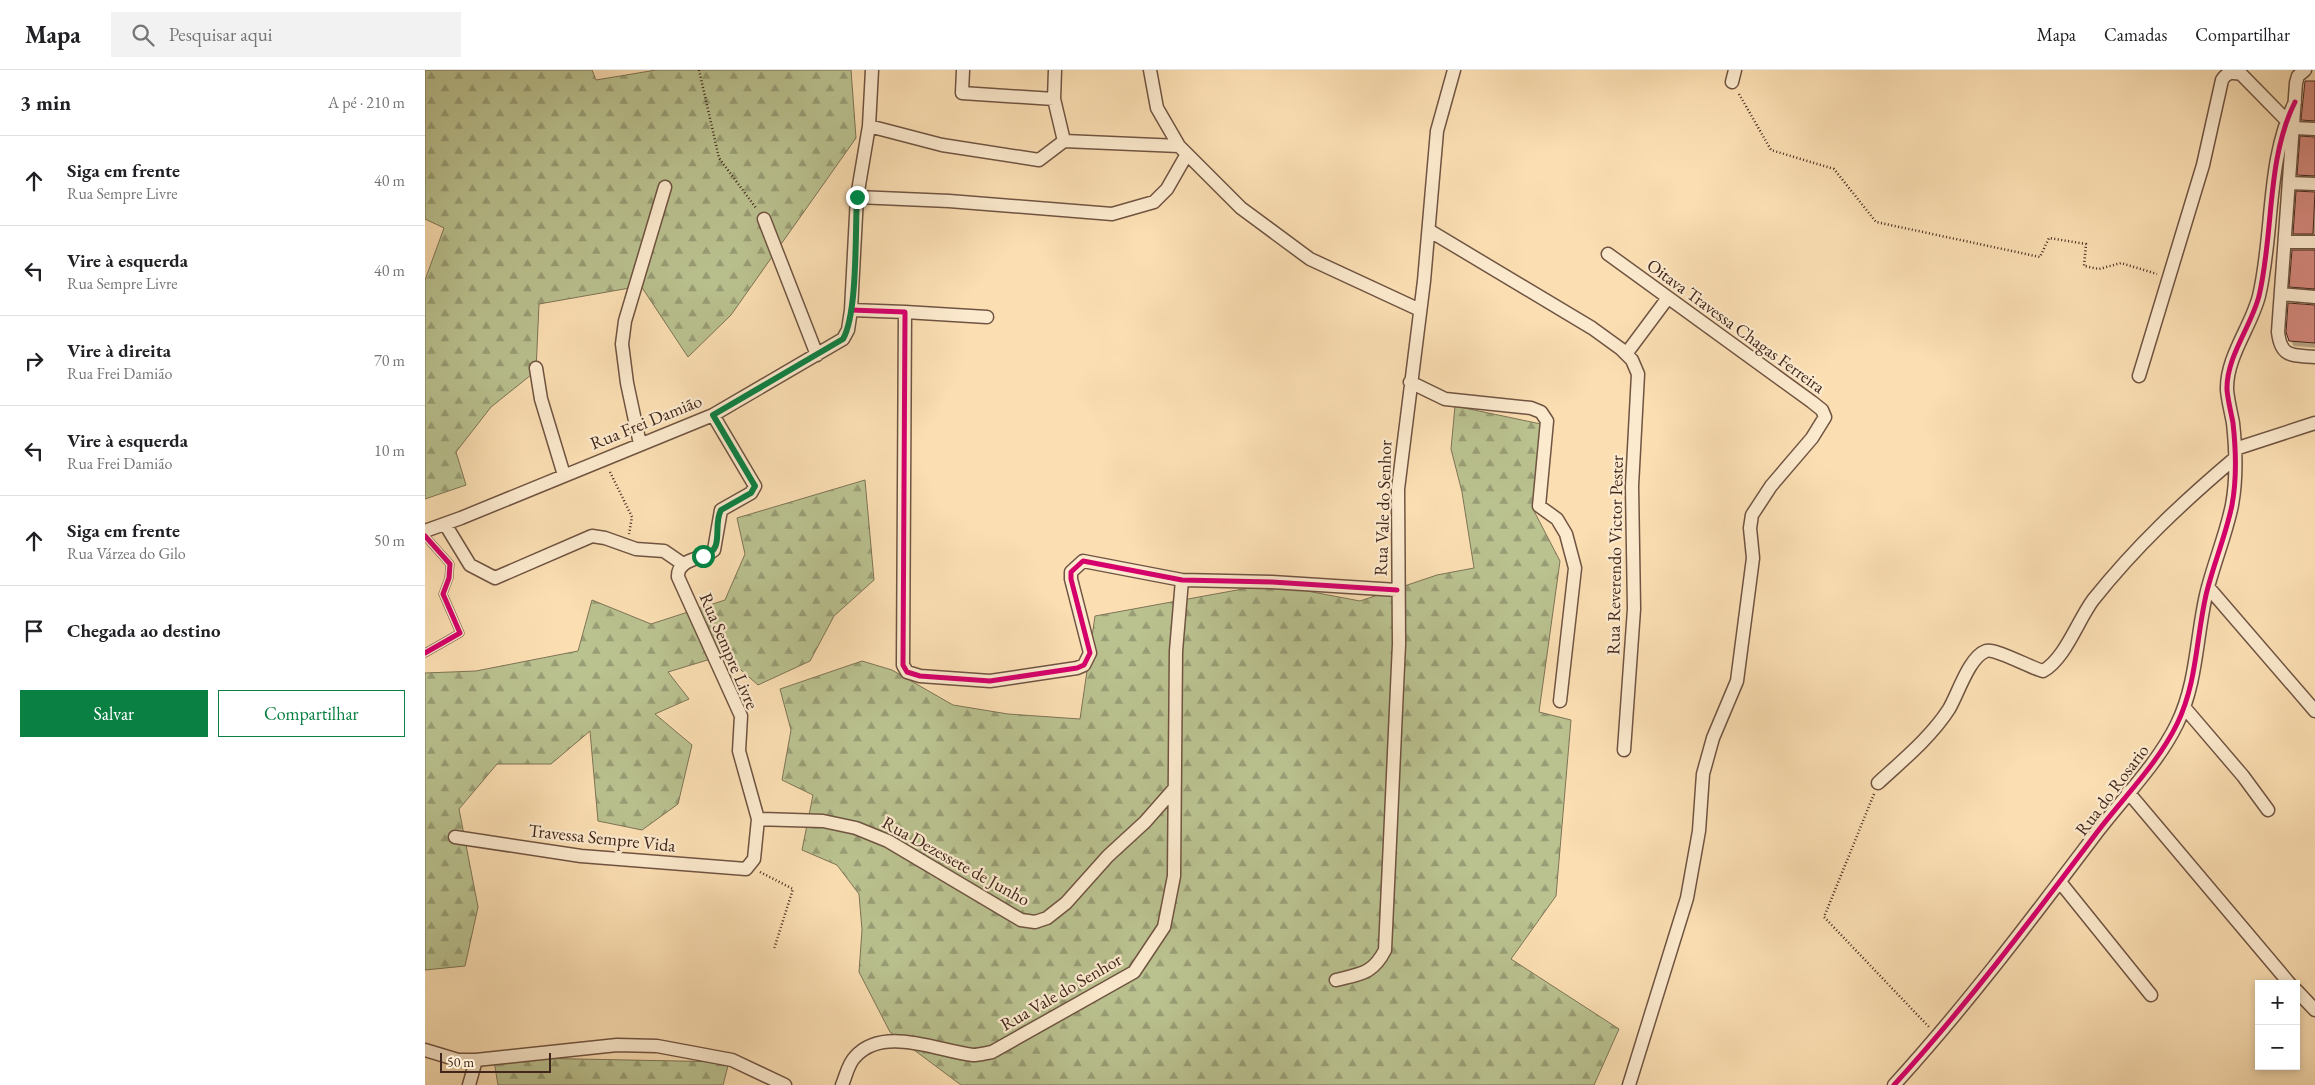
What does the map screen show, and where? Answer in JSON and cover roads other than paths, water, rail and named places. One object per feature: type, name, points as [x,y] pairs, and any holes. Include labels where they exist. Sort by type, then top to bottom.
[{"type":"street","name":"Rua Frei Damião","points":[[425,531],[713,415],[843,339],[848,330],[851,310],[857,197],[869,126],[872,70]]},
{"type":"street","points":[[963,70],[962,93],[1054,100]]},
{"type":"street","points":[[1055,70],[1054,100],[1064,141]]},
{"type":"street","points":[[1150,70],[1157,108],[1183,150],[1241,208],[1295,249],[1333,272],[1420,310]]},
{"type":"street","name":"Rua Vale do Senhor","points":[[1336,980],[1367,972],[1379,962],[1385,950],[1399,644],[1397,489],[1429,231],[1437,131],[1454,70]]},
{"type":"street","points":[[2305,70],[2298,76],[2296,83],[2295,102],[2290,125],[2290,183],[2278,332],[2280,346],[2288,354],[2315,357]]},
{"type":"street","points":[[2139,376],[2203,165],[2222,80],[2226,74],[2233,72],[2241,74],[2290,125],[2315,129]]},
{"type":"street","name":"Rua do Rosario","points":[[1894,1085],[1937,1035],[2060,882],[2155,759],[2177,725],[2190,692],[2208,587],[2231,506],[2235,454],[2227,390],[2230,370],[2260,292],[2265,268],[2276,176],[2290,125]]},
{"type":"street","points":[[869,126],[942,145],[1039,160],[1064,141],[1183,150]]},
{"type":"street","points":[[857,197],[949,201],[1113,214],[1154,202],[1167,189],[1183,150]]},
{"type":"street","points":[[2290,183],[2315,184]]},
{"type":"street","points":[[640,444],[627,383],[622,344],[625,321],[665,187]]},
{"type":"street","points":[[764,219],[817,354]]},
{"type":"street","points":[[1429,231],[1592,328],[1629,357],[1667,299]]},
{"type":"street","points":[[2285,242],[2315,242]]},
{"type":"street","name":"Oitava Travessa Chagas Ferreira","points":[[1607,254],[1667,299],[1813,402],[1822,410],[1825,417],[1812,438],[1771,486],[1752,515],[1750,528],[1752,566],[1737,681],[1708,753],[1701,790],[1693,868],[1687,898],[1629,1085]]},
{"type":"street","points":[[2281,294],[2315,297]]},
{"type":"street","points":[[851,310],[987,317]]},
{"type":"street","points":[[905,312],[903,665],[907,672],[920,676],[990,681],[1077,668],[1088,660],[1091,654],[1071,579],[1071,572],[1077,565],[1091,561],[1141,573],[1182,580],[1272,582],[1397,590]]},
{"type":"street","name":"Rua Reverendo Victor Pester","points":[[1624,750],[1634,610],[1632,486],[1638,374],[1629,357]]},
{"type":"street","points":[[536,368],[541,399],[564,475]]},
{"type":"street","points":[[1410,382],[1445,399],[1531,408],[1541,412],[1547,421],[1539,506],[1557,519],[1566,534],[1575,568],[1560,701]]},
{"type":"street","points":[[445,524],[470,566],[495,578],[592,536],[605,538],[636,549],[664,552],[683,564],[714,550],[721,510],[751,493],[755,486],[713,415]]},
{"type":"street","points":[[1878,783],[1933,730],[1950,708],[1965,677],[1981,654],[1988,650],[2043,671],[2049,668],[2058,657],[2093,600],[2157,527],[2235,454],[2315,423]]},
{"type":"street","name":"Rua Sempre Livre","points":[[683,564],[677,571],[678,577],[741,716],[739,751],[758,819],[754,858],[748,868]]},
{"type":"street","name":"Rua Vale do Senhor","points":[[842,1085],[853,1059],[863,1048],[875,1043],[900,1041],[975,1055],[992,1052],[1134,972],[1164,927],[1170,905],[1174,876],[1176,651],[1182,580]]},
{"type":"street","points":[[2208,587],[2315,712]]},
{"type":"street","points":[[2184,707],[2243,776],[2268,810]]},
{"type":"street","name":"Rua Dezessete de Junho","points":[[758,819],[823,821],[856,828],[888,841],[1021,920],[1035,922],[1047,918],[1066,903],[1107,856],[1145,822],[1174,789]]},
{"type":"street","points":[[2128,792],[2287,980]]},
{"type":"street","name":"Travessa Sempre Vida","points":[[455,837],[581,856],[748,868]]},
{"type":"street","points":[[2060,882],[2151,995]]},
{"type":"street","points":[[2300,994],[2315,1010]]},
{"type":"street","points":[[425,1050],[458,1060],[476,1060],[617,1045],[657,1046],[731,1060],[785,1085]]},
{"type":"street","points":[[469,1085],[476,1060]]},
{"type":"lane","points":[[425,536],[450,564],[449,578],[443,594],[459,633],[425,653]]}]
